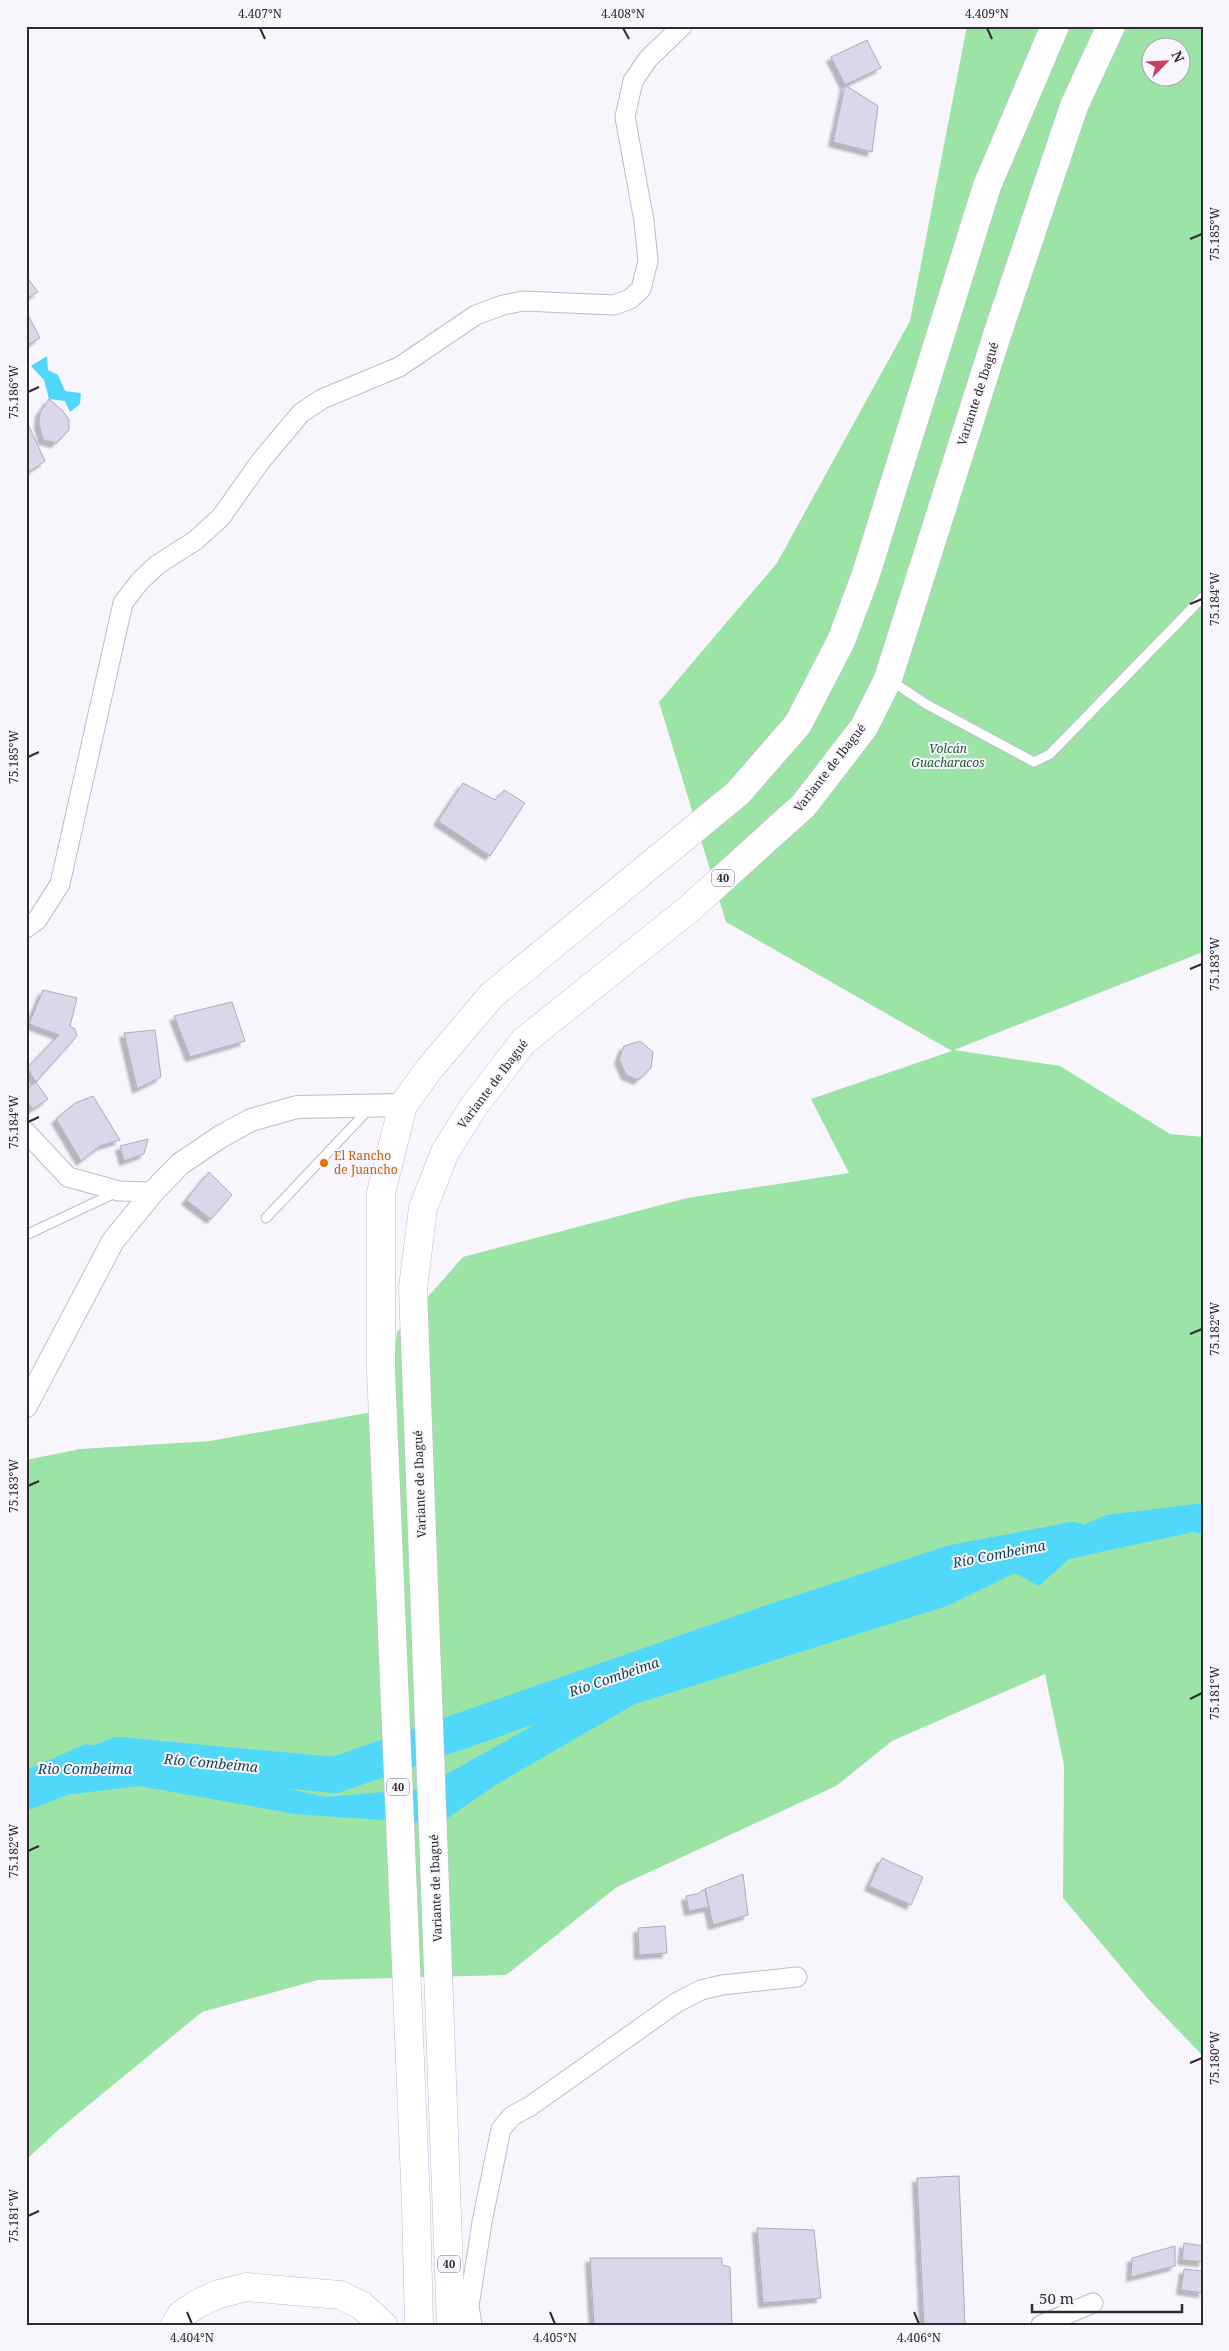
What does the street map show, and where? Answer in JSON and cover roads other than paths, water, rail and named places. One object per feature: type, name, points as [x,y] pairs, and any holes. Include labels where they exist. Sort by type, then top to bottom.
[{"type":"highway","name":"40","points":[[419,2325],[416,2204],[381,1370],[381,1193],[403,1105],[430,1068],[492,995],[738,793],[798,724],[841,641],[866,577],[987,186],[1055,26]]},
{"type":"highway","name":"Variante de Ibagué","points":[[451,2325],[413,1288],[424,1208],[445,1152],[474,1106],[524,1041],[689,909],[804,805],[864,726],[888,679],[997,335],[1074,106],[1111,26]]},
{"type":"highway","points":[[175,2325],[181,2315],[197,2304],[216,2295],[246,2287],[340,2296],[361,2305],[383,2325]]},
{"type":"street","points":[[26,928],[37,920],[60,884],[124,603],[140,581],[157,565],[196,540],[222,517],[260,462],[301,413],[335,392],[399,367],[476,315],[503,305],[523,301],[614,305],[630,299],[641,289],[648,261],[644,221],[625,117],[633,81],[648,59],[682,26]]},
{"type":"street","points":[[26,1406],[113,1241],[153,1192],[180,1164],[220,1137],[251,1120],[297,1107],[403,1105]]},
{"type":"street","points":[[26,1132],[68,1177],[119,1191],[153,1192]]},
{"type":"street","points":[[472,2325],[470,2306],[494,2155],[501,2129],[512,2116],[529,2107],[676,2003],[701,1990],[722,1985],[797,1977]]},
{"type":"street","points":[[1041,2325],[1093,2303]]},
{"type":"lane","points":[[888,679],[926,704],[1034,762],[1050,754],[1203,596]]},
{"type":"lane","points":[[266,1218],[371,1107]]},
{"type":"lane","points":[[26,1235],[119,1191]]},
{"type":"water","points":[[47,356],[48,370],[58,375],[65,391],[81,393],[80,404],[70,412],[65,401],[49,399],[44,380],[31,366]]},
{"type":"water","name":"Rio Combeima","points":[[1203,1503],[1203,1534],[1193,1532],[1069,1559],[1039,1586],[1015,1573],[947,1606],[635,1704],[494,1786],[439,1824],[295,1814],[139,1786],[48,1797],[26,1808],[26,1770],[86,1744],[325,1797],[420,1789],[541,1721],[688,1665],[842,1617],[973,1571],[1107,1515]]},
{"type":"waterway","name":"Río Combeima","points":[[26,1792],[118,1755],[335,1775],[770,1623],[952,1563],[1073,1540]]},
{"type":"place","name":"El Rancho de Juancho","points":[[324,1163]]},
{"type":"park label","name":"Volcán Guacharacos","points":[[948,756]]}]
